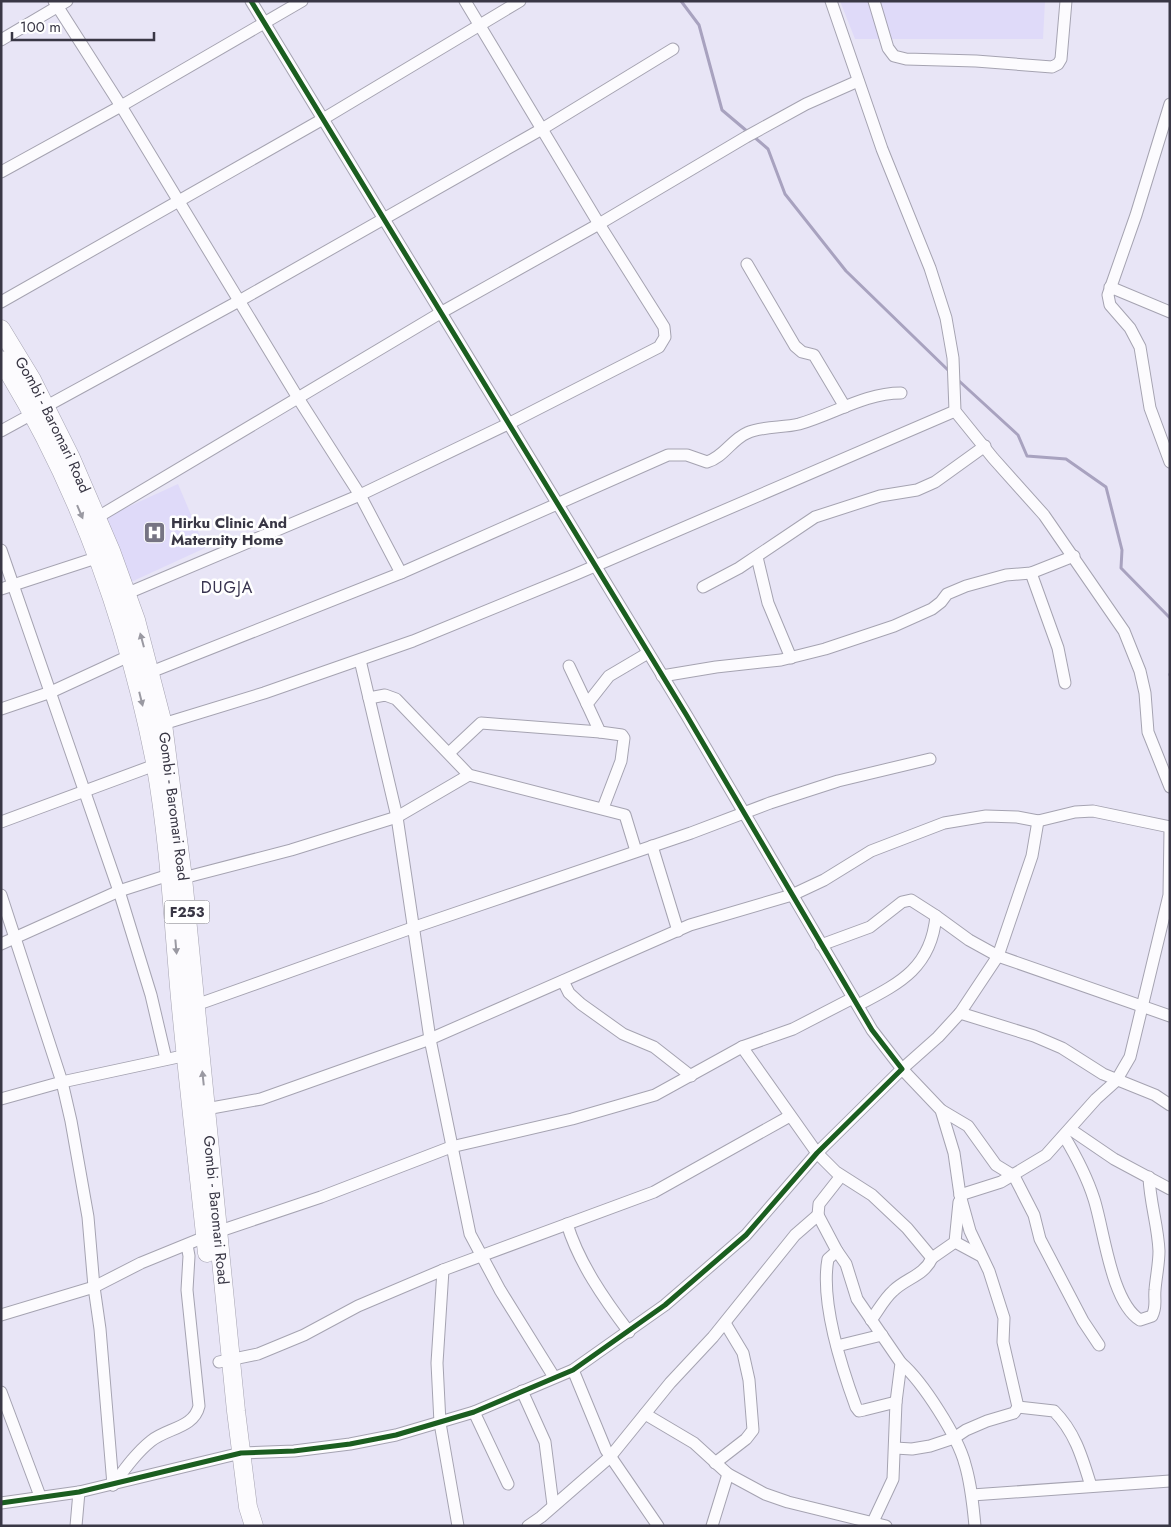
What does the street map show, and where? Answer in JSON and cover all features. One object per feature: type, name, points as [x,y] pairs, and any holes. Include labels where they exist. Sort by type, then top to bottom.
[{"type":"main road","name":"Gombi - Baromari Road","points":[[1,329],[32,380],[39,411],[99,558],[129,656],[155,765],[176,876],[196,1005],[193,1053],[206,1109],[211,1235]]},
{"type":"main road","name":"Gombi - Baromari Road","points":[[1,360],[71,458],[98,517],[128,593],[151,672],[163,724],[193,1053],[224,1362],[236,1455],[241,1526]]},
{"type":"main road","name":"Gombi - Baromari Road","points":[[236,1455],[254,1526]]},
{"type":"street","points":[[252,1],[322,119],[510,423],[557,505],[662,676],[872,1030],[902,1069],[941,1110],[968,1126],[996,1165],[1014,1176],[1034,1215],[1040,1239],[1083,1321],[1099,1345]]},
{"type":"street","points":[[1,172],[121,106],[302,1]]},
{"type":"street","points":[[128,593],[360,495],[510,423],[659,346],[665,336],[664,327],[599,224],[465,1]]},
{"type":"street","points":[[1,302],[322,119],[520,1]]},
{"type":"street","points":[[832,1],[882,149],[930,268],[946,318],[953,358],[954,410],[1044,515],[1109,608],[1130,644],[1145,693],[1148,732],[1170,787]]},
{"type":"street","points":[[874,1],[888,48],[894,56],[906,59],[976,61],[1052,67],[1058,64],[1061,59],[1066,1]]},
{"type":"street","points":[[1,40],[59,3],[239,302],[360,495],[401,573]]},
{"type":"street","points":[[1,431],[239,302],[542,129],[673,49]]},
{"type":"street","points":[[98,517],[442,312],[599,224],[746,137],[806,104],[858,81]]},
{"type":"street","points":[[1170,104],[1136,215],[1110,287],[1110,305],[1130,328],[1140,347],[1150,408],[1170,462]]},
{"type":"street","points":[[747,264],[795,346],[802,352],[814,355],[836,388],[845,408]]},
{"type":"street","points":[[1110,287],[1170,312]]},
{"type":"street","points":[[151,672],[401,573],[668,455],[687,455],[707,462],[721,456],[738,439],[750,432],[799,424],[845,408],[874,395],[901,393]]},
{"type":"street","points":[[163,724],[264,693],[413,641],[595,566],[954,410]]},
{"type":"street","points":[[703,587],[720,580],[757,557],[815,517],[880,496],[917,490],[935,482],[985,446]]},
{"type":"street","points":[[1,550],[119,891],[151,994],[166,1059]]},
{"type":"street","points":[[662,676],[790,658],[894,626],[932,609],[942,602],[947,594],[966,586],[1006,575],[1030,573],[1074,556]]},
{"type":"street","points":[[757,557],[768,603],[790,658]]},
{"type":"street","points":[[1,589],[99,558]]},
{"type":"street","points":[[1030,573],[1056,641],[1065,683]]},
{"type":"street","points":[[587,704],[608,676],[648,653]]},
{"type":"street","points":[[1,709],[51,692],[129,656]]},
{"type":"street","points":[[360,660],[397,817],[430,1039],[470,1234],[500,1290],[554,1377]]},
{"type":"street","points":[[568,666],[600,732]]},
{"type":"street","points":[[369,698],[385,695],[392,696],[469,775],[626,815],[636,851]]},
{"type":"street","points":[[449,753],[481,722],[622,735],[624,738],[621,760],[603,808]]},
{"type":"street","points":[[196,1005],[412,928],[838,781],[930,759]]},
{"type":"street","points":[[1,822],[155,765]]},
{"type":"street","points":[[1,944],[119,891],[291,850],[397,817],[469,775]]},
{"type":"street","points":[[206,1109],[261,1098],[430,1039],[690,925],[792,895],[824,880],[870,851],[944,823],[986,816],[1017,817],[1038,821],[1075,812],[1093,811],[1170,828],[1169,896],[1130,1057],[1116,1081],[1096,1099],[1046,1155],[1014,1176],[987,1188],[960,1196]]},
{"type":"street","points":[[1,1503],[113,1485],[236,1455],[294,1451],[350,1444],[440,1423],[474,1412],[573,1370],[630,1332],[665,1305],[746,1235],[817,1152],[902,1069],[938,1037],[960,1013],[998,956],[1032,856],[1038,821]]},
{"type":"street","points":[[652,846],[678,931]]},
{"type":"street","points":[[1,895],[62,1082],[71,1120],[88,1217],[100,1329],[113,1485]]},
{"type":"street","points":[[821,945],[870,927],[902,902],[911,900],[969,940],[998,956],[1170,1016]]},
{"type":"street","points":[[1,1315],[94,1287],[142,1263],[211,1235],[321,1197],[451,1147],[622,1106],[655,1095],[742,1047],[793,1029],[904,979],[917,967],[926,954],[936,916]]},
{"type":"street","points":[[563,981],[569,993],[581,1004],[623,1034],[654,1047],[691,1076]]},
{"type":"street","points":[[960,1013],[1034,1036],[1062,1048],[1116,1081],[1155,1096],[1170,1105]]},
{"type":"street","points":[[742,1047],[817,1152],[841,1176],[872,1195],[907,1228],[932,1258]]},
{"type":"street","points":[[1,1099],[62,1082],[193,1053]]},
{"type":"street","points":[[895,1448],[912,1449],[930,1446],[954,1438],[966,1430],[1014,1413],[1018,1407],[1004,1342],[1004,1318],[989,1271],[970,1231],[960,1196],[954,1153],[941,1110]]},
{"type":"street","points":[[224,1362],[258,1354],[289,1342],[358,1306],[443,1270],[654,1192],[790,1116]]},
{"type":"street","points":[[1067,1132],[1170,1189]]},
{"type":"street","points":[[1067,1132],[1094,1197],[1111,1267],[1121,1296],[1140,1320],[1145,1320],[1152,1316],[1155,1310],[1159,1252],[1157,1228],[1150,1201],[1149,1177]]},
{"type":"street","points":[[841,1176],[819,1204],[818,1215],[846,1264],[857,1299],[901,1364],[914,1374],[954,1438],[965,1464],[972,1495],[975,1526]]},
{"type":"street","points":[[871,1320],[894,1290],[924,1270],[932,1258],[955,1242],[960,1196]]},
{"type":"street","points":[[528,1526],[610,1457],[670,1383],[725,1323],[796,1235],[818,1215]]},
{"type":"street","points":[[567,1224],[573,1243],[600,1291],[630,1332]]},
{"type":"street","points":[[955,1242],[981,1256]]},
{"type":"street","points":[[113,1485],[151,1440],[185,1424],[197,1415],[199,1406],[187,1290],[189,1256],[187,1245]]},
{"type":"street","points":[[837,1251],[828,1259],[826,1293],[846,1380],[859,1411],[896,1402]]},
{"type":"street","points":[[443,1270],[437,1363],[440,1423],[458,1526]]},
{"type":"street","points":[[715,1463],[746,1439],[754,1430],[744,1359],[725,1323]]},
{"type":"street","points":[[837,1346],[882,1335]]},
{"type":"street","points":[[872,1524],[893,1479],[896,1402],[901,1364]]},
{"type":"street","points":[[573,1370],[610,1457],[658,1526]]},
{"type":"street","points":[[522,1391],[545,1442],[553,1505]]},
{"type":"street","points":[[1,1392],[40,1496]]},
{"type":"street","points":[[1018,1407],[1054,1410],[1066,1423],[1077,1441],[1091,1486]]},
{"type":"street","points":[[474,1412],[508,1484]]},
{"type":"street","points":[[645,1414],[694,1443],[728,1474],[765,1494],[788,1502],[886,1526]]},
{"type":"street","points":[[712,1526],[728,1474]]},
{"type":"street","points":[[972,1495],[1170,1480]]},
{"type":"street","points":[[76,1526],[78,1492]]},
{"type":"shaded area","points":[[840,1],[1045,1],[1043,39],[855,39]]},
{"type":"shaded area","name":"Hirku Clinic And Maternity Home","points":[[178,484],[205,548],[131,582],[106,517]]},
{"type":"waterway","points":[[681,1],[699,25],[722,110],[748,132]]},
{"type":"waterway","points":[[753,136],[768,149],[785,194],[846,271],[950,372]]},
{"type":"waterway","points":[[958,380],[1018,435],[1027,456],[1066,459],[1106,487],[1122,550],[1121,568],[1170,618]]},
{"type":"cycle path","points":[[1,1503],[79,1492],[241,1453],[294,1451],[350,1444],[396,1435],[474,1412],[573,1370],[665,1305],[746,1235],[817,1153],[902,1069],[872,1030],[687,716],[251,1]]},
{"type":"place","name":"Hirku Clinic And Maternity Home","points":[[155,532]]},
{"type":"district","name":"DUGJA","points":[[227,587]]}]
